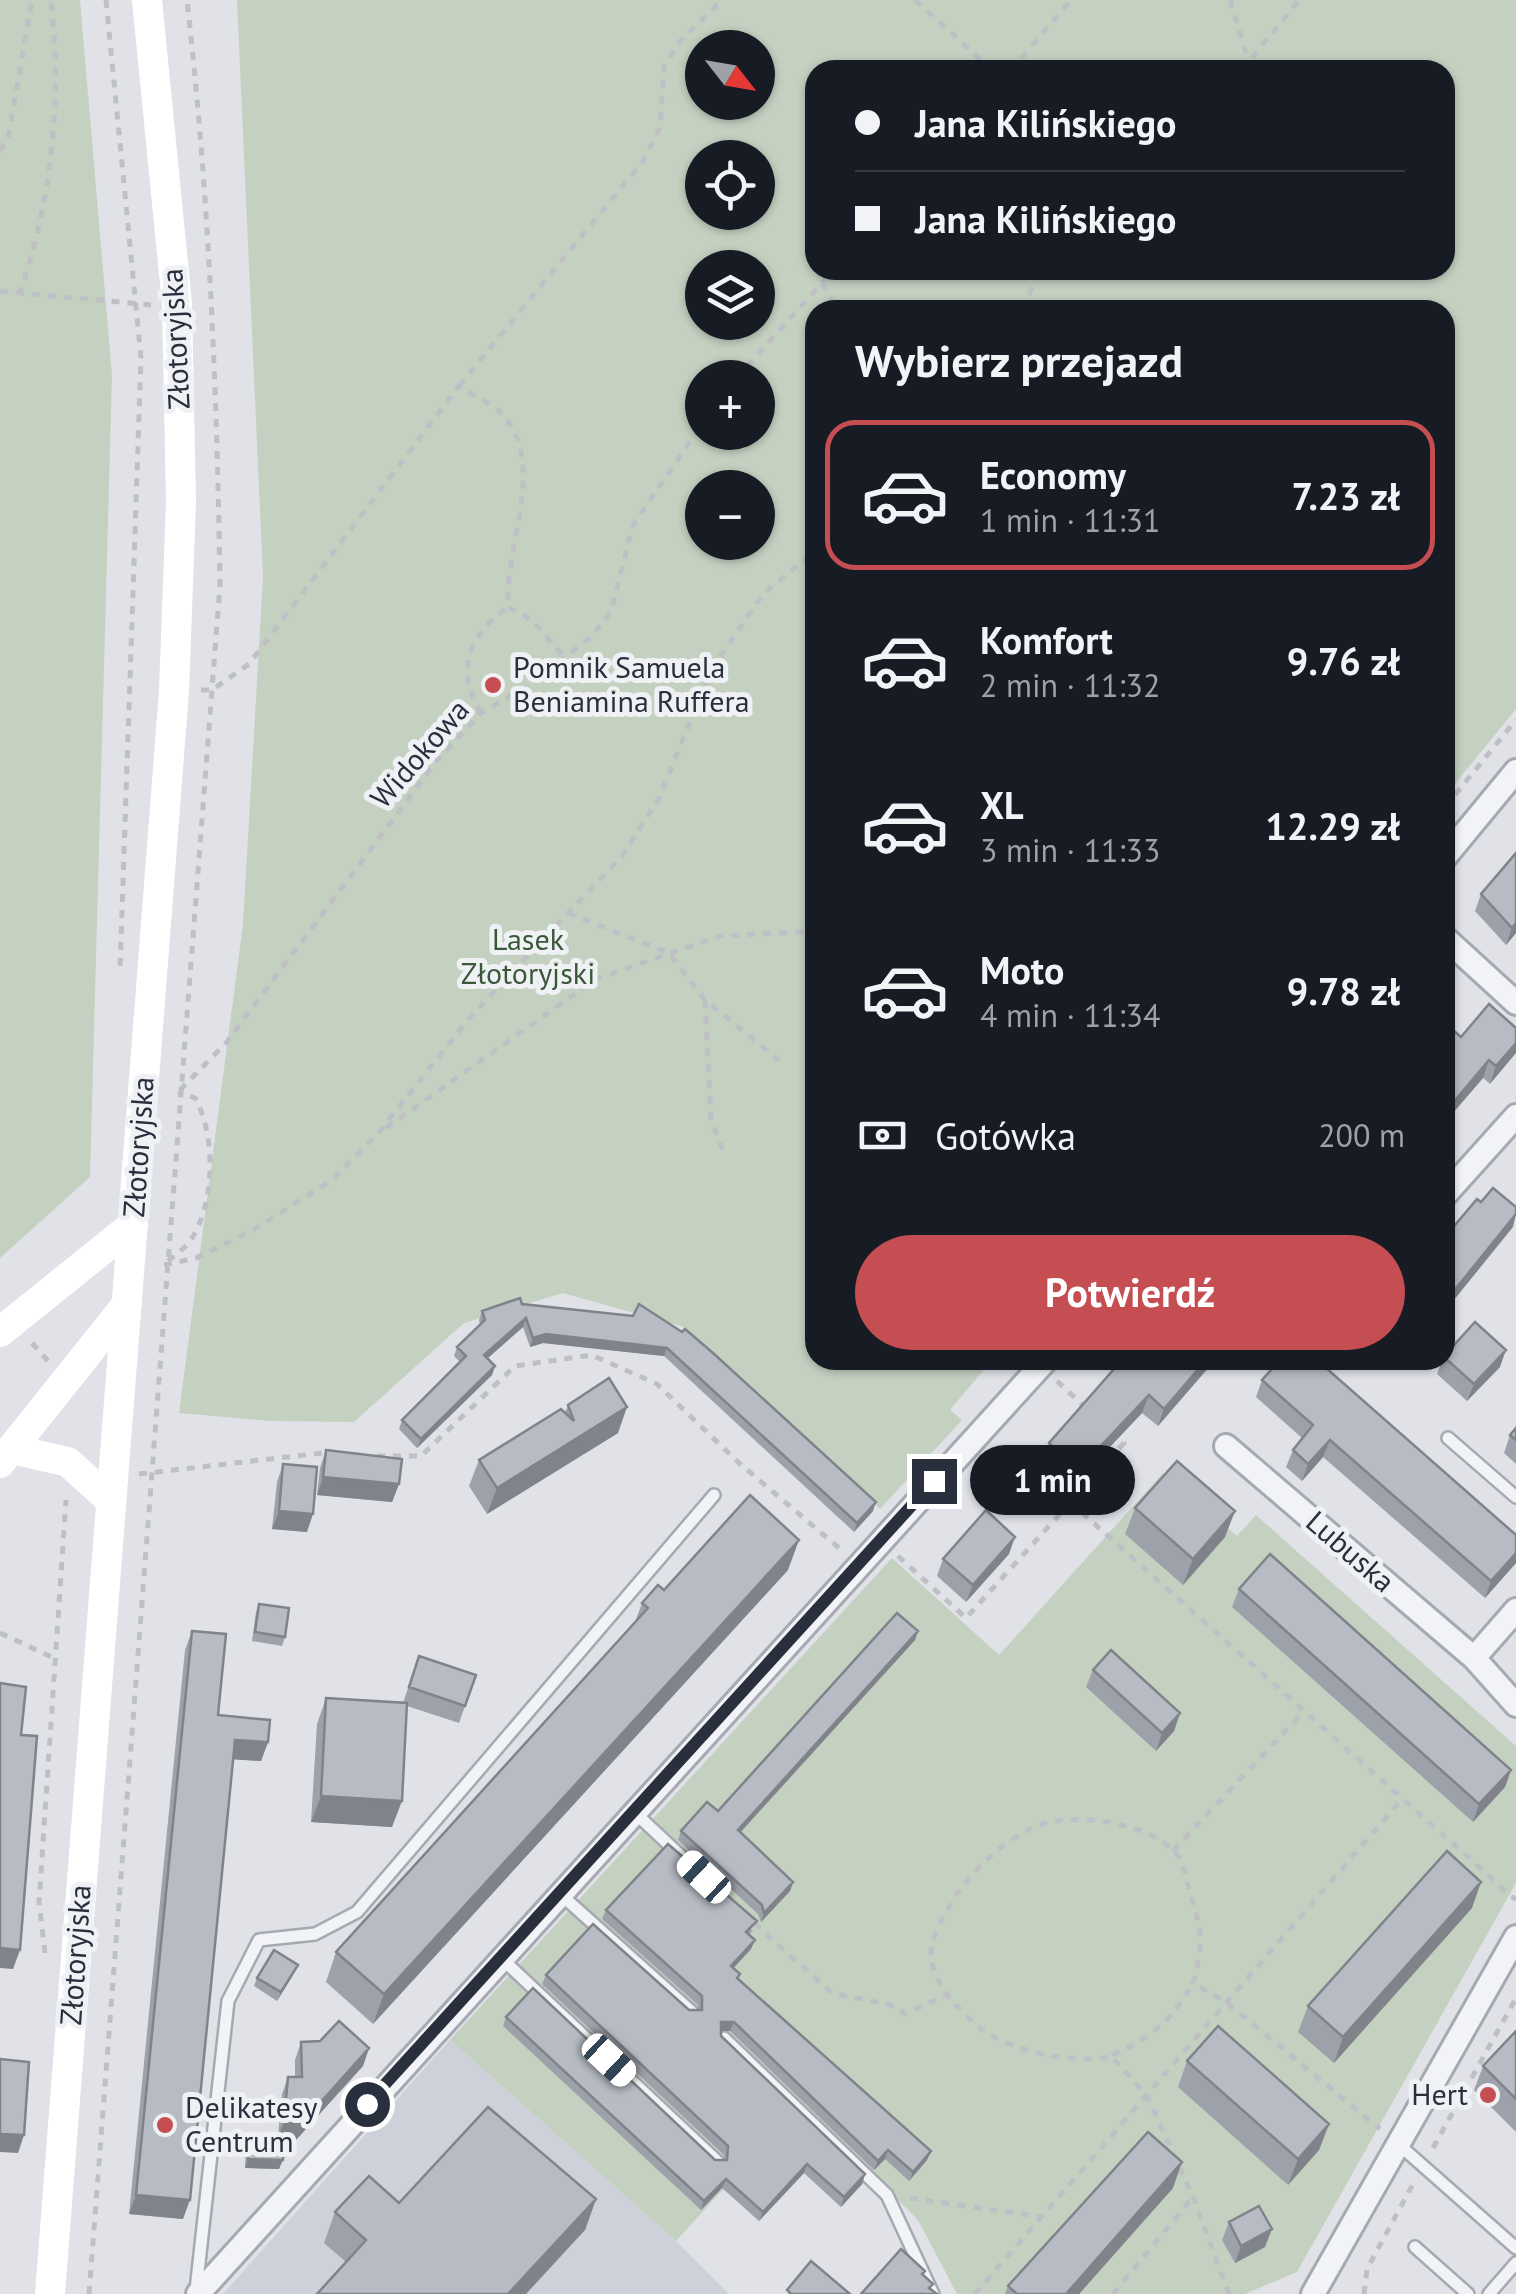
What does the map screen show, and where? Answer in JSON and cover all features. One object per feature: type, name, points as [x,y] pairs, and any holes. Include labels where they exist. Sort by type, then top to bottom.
[{"type":"street","name":"Złotoryjska","points":[[50,2294],[174,691],[181,502],[177,304],[146,0]]},
{"type":"street","points":[[1455,844],[1516,771]]},
{"type":"street","points":[[1455,947],[1516,1003]]},
{"type":"street","points":[[1455,1184],[1516,1116]]},
{"type":"street","points":[[6,1327],[133,1225]]},
{"type":"street","points":[[6,1456],[128,1304]]},
{"type":"street","points":[[197,2294],[558,1892],[1037,1370]]},
{"type":"street","name":"Lubuska","points":[[1226,1446],[1474,1658],[1516,1705]]},
{"type":"street","points":[[6,1456],[68,1462],[113,1487]]},
{"type":"street","points":[[1474,1658],[1516,1610]]},
{"type":"street","points":[[1312,2294],[1516,1937]]},
{"type":"lane","points":[[1448,1438],[1516,1497]]},
{"type":"lane","points":[[197,2294],[228,2000],[259,1940],[315,1934],[357,1912],[714,1495]]},
{"type":"lane","points":[[633,1811],[699,1872]]},
{"type":"lane","points":[[558,1892],[692,2012]]},
{"type":"lane","points":[[500,1957],[718,2162]]},
{"type":"lane","points":[[724,2038],[887,2195],[934,2294]]},
{"type":"lane","points":[[1398,2143],[1516,2248]]},
{"type":"lane","points":[[1414,2247],[1468,2294]]},
{"type":"lane","points":[[1489,2294],[1516,2263]]},
{"type":"path","points":[[0,151],[8,139],[32,0]]},
{"type":"path","points":[[19,295],[38,240],[55,126],[51,0]]},
{"type":"path","points":[[106,0],[141,358],[120,977]]},
{"type":"path","points":[[174,691],[212,690],[250,664],[459,386],[643,161],[660,128],[664,66],[681,40],[722,0]]},
{"type":"path","points":[[916,0],[981,60]]},
{"type":"path","points":[[1020,60],[1071,0]]},
{"type":"path","points":[[1230,0],[1248,60]]},
{"type":"path","points":[[1251,60],[1299,0]]},
{"type":"path","points":[[807,300],[825,280]]},
{"type":"path","points":[[822,283],[831,300]]},
{"type":"path","points":[[0,291],[136,306],[177,304]]},
{"type":"path","points":[[752,360],[805,302]]},
{"type":"path","points":[[459,386],[504,415],[523,456],[523,500],[506,575],[508,607]]},
{"type":"path","name":"Widokowa","points":[[178,1092],[226,1043],[438,759],[481,712],[533,683],[562,656],[592,636],[611,611],[633,525],[685,449]]},
{"type":"path","points":[[166,1263],[196,1258],[253,1230],[332,1180],[379,1132],[471,1016],[622,856],[659,798],[710,670],[763,594],[805,558]]},
{"type":"path","points":[[508,607],[533,621],[562,656]]},
{"type":"path","points":[[481,712],[468,690],[466,663],[486,622],[508,607]]},
{"type":"path","points":[[1455,795],[1516,720]]},
{"type":"path","points":[[568,913],[669,953],[705,1000],[785,1065]]},
{"type":"path","points":[[379,1132],[596,979],[720,936],[805,932]]},
{"type":"path","points":[[705,1000],[711,1119],[725,1157]]},
{"type":"path","points":[[128,1304],[191,1240],[204,1208],[210,1145],[206,1117],[195,1098],[178,1092],[143,1095]]},
{"type":"path","points":[[6,1327],[66,1382]]},
{"type":"path","points":[[363,1455],[421,1456],[514,1366],[592,1355],[657,1384],[738,1462],[857,1564]]},
{"type":"path","points":[[1050,1370],[1096,1417]]},
{"type":"path","points":[[880,1539],[966,1618],[1124,1443],[1110,1430]]},
{"type":"path","points":[[113,1487],[151,1475],[327,1452],[345,1453]]},
{"type":"path","points":[[46,1959],[39,1902],[58,1660],[68,1462]]},
{"type":"path","points":[[1091,1467],[1097,1473]]},
{"type":"path","points":[[1070,1502],[1516,1900]]},
{"type":"path","points":[[88,2294],[147,1542]]},
{"type":"path","points":[[983,1583],[992,1590]]},
{"type":"path","points":[[0,1633],[58,1660]]},
{"type":"path","points":[[1173,1852],[1304,1711]]},
{"type":"path","points":[[975,2294],[1402,1799]]},
{"type":"path","points":[[1079,1816],[1139,1831],[1173,1852],[1181,1860],[1204,1942],[1194,1983],[1176,2013],[1148,2040],[1090,2062],[1035,2052],[980,2028],[945,1995],[931,1954],[941,1921],[962,1884],[994,1853],[1033,1827],[1079,1816]]},
{"type":"path","points":[[752,1921],[832,1993],[895,2006],[905,2014],[945,1995]]},
{"type":"path","points":[[1194,1983],[1227,2003],[1398,2143]]},
{"type":"path","points":[[1364,2294],[1367,2270],[1516,1998]]},
{"type":"path","points":[[1111,2056],[1146,2096],[1193,2197],[1229,2294]]},
{"type":"path","points":[[887,2195],[1044,2217]]},
{"type":"path","points":[[1113,2294],[1193,2197]]},
{"type":"shaded area","points":[[450,2040],[676,2241],[729,2294],[223,2294]]},
{"type":"green space","points":[[0,0],[80,0],[112,375],[90,1177],[0,1258]]},
{"type":"green space","name":"Lasek Złotoryjski","points":[[237,0],[1516,0],[1516,709],[1455,784],[1455,300],[805,300],[805,1370],[984,1370],[950,1410],[962,1420],[880,1509],[684,1327],[563,1293],[464,1323],[354,1422],[271,1421],[179,1413],[243,924],[263,577]]},
{"type":"green space","points":[[1163,1473],[1237,1536],[1256,1515],[1516,1746],[1516,1883],[1297,2272],[1245,2294],[957,2294],[918,2220],[872,2174],[841,2207],[768,2140],[676,2241],[450,2040],[892,1558],[999,1655]]},
{"type":"building","points":[[1516,853],[1516,923],[1512,928],[1481,894]]},
{"type":"building","points":[[1489,1004],[1516,1028],[1516,1043],[1496,1066],[1489,1060],[1455,1100],[1455,1032],[1461,1037]]},
{"type":"building","points":[[1493,1188],[1516,1207],[1516,1214],[1455,1290],[1455,1225],[1477,1199],[1481,1202]]},
{"type":"building","points":[[520,1298],[522,1304],[633,1316],[639,1304],[682,1332],[685,1329],[876,1502],[857,1523],[667,1348],[546,1334],[533,1338],[526,1318],[484,1355],[495,1366],[421,1439],[402,1420],[466,1356],[457,1347],[485,1320],[482,1311]]},
{"type":"building","points":[[1475,1322],[1506,1350],[1474,1384],[1455,1367],[1455,1344]]},
{"type":"building","points":[[1113,1370],[1197,1370],[1164,1409],[1149,1395],[1078,1470],[1049,1443]]},
{"type":"building","points":[[1271,1370],[1328,1370],[1516,1535],[1516,1553],[1491,1581],[1330,1440],[1308,1464],[1293,1450],[1313,1425],[1262,1380]]},
{"type":"building","points":[[609,1378],[627,1407],[497,1488],[479,1460],[561,1409],[574,1421],[568,1405]]},
{"type":"building","points":[[326,1450],[402,1459],[399,1484],[323,1477]]},
{"type":"building","points":[[1177,1461],[1235,1511],[1193,1559],[1135,1508]]},
{"type":"building","points":[[283,1464],[317,1467],[313,1514],[279,1511]]},
{"type":"building","points":[[750,1495],[799,1540],[384,1994],[336,1952],[648,1608],[642,1603],[658,1585],[664,1590]]},
{"type":"building","points":[[986,1510],[1015,1537],[973,1585],[943,1559]]},
{"type":"building","points":[[1270,1554],[1511,1770],[1479,1804],[1239,1589]]},
{"type":"building","points":[[259,1604],[289,1608],[285,1637],[255,1632]]},
{"type":"building","points":[[897,1613],[918,1631],[738,1830],[793,1882],[764,1913],[762,1905],[681,1831],[707,1802],[718,1811]]},
{"type":"building","points":[[192,1631],[226,1634],[218,1715],[270,1720],[268,1742],[235,1740],[190,2200],[136,2195]]},
{"type":"building","points":[[1111,1650],[1180,1713],[1162,1733],[1093,1670]]},
{"type":"building","points":[[419,1656],[476,1675],[465,1706],[409,1687]]},
{"type":"building","points":[[0,1683],[26,1687],[21,1735],[37,1736],[20,1950],[0,1948]]},
{"type":"building","points":[[326,1698],[407,1703],[402,1801],[321,1796]]},
{"type":"building","points":[[668,1844],[757,1921],[746,1932],[755,1940],[731,1966],[740,1974],[737,1978],[931,2151],[913,2172],[888,2150],[878,2161],[734,2022],[721,2022],[721,2036],[865,2174],[844,2197],[807,2164],[763,2212],[726,2179],[704,2201],[506,2017],[533,1988],[715,2160],[727,2160],[728,2146],[546,1975],[593,1924],[689,2010],[702,2010],[702,1996],[606,1910]]},
{"type":"building","points":[[1447,1851],[1481,1882],[1343,2037],[1308,2006]]},
{"type":"building","points":[[274,1950],[298,1965],[281,1992],[257,1978]]},
{"type":"building","points":[[339,2021],[369,2048],[302,2123],[284,2122],[288,2077],[302,2077],[301,2042],[320,2041]]},
{"type":"building","points":[[1218,2026],[1329,2124],[1298,2159],[1187,2061]]},
{"type":"building","points":[[1516,2031],[1516,2099],[1483,2066]]},
{"type":"building","points":[[0,2059],[29,2062],[24,2135],[0,2134]]},
{"type":"building","points":[[488,2107],[596,2199],[508,2294],[317,2294],[366,2240],[335,2212],[369,2176],[399,2203]]},
{"type":"building","points":[[1148,2132],[1182,2162],[1066,2294],[1017,2294],[1008,2286]]},
{"type":"building","points":[[249,2135],[284,2137],[283,2160],[248,2159]]},
{"type":"building","points":[[1259,2206],[1272,2229],[1241,2246],[1229,2222]]},
{"type":"building","points":[[901,2249],[925,2271],[922,2274],[933,2284],[929,2288],[937,2294],[861,2294]]},
{"type":"building","points":[[811,2261],[850,2294],[791,2294],[787,2290]]},
{"type":"place","name":"Pomnik Samuela Beniamina Ruffera","points":[[493,685]]},
{"type":"place","name":"Hert","points":[[1488,2095]]},
{"type":"place","name":"Delikatesy Centrum","points":[[165,2125]]},
{"type":"route","points":[[367,2104],[934,1481]]}]
